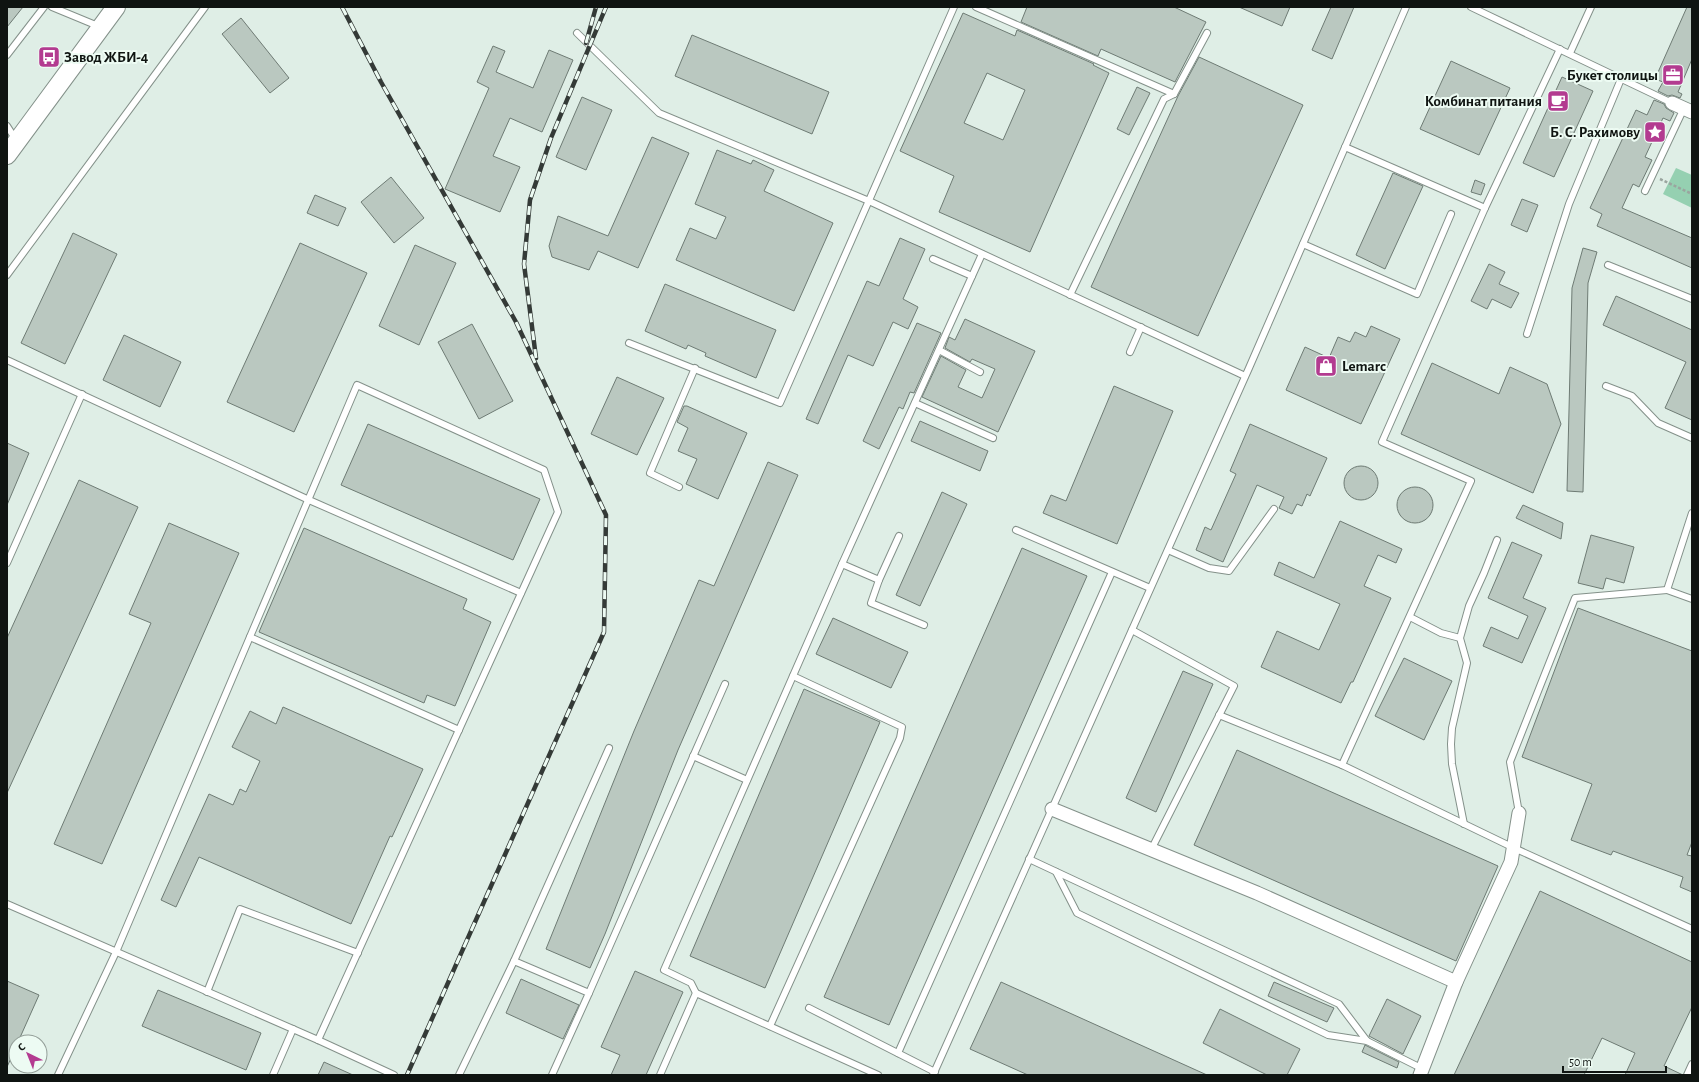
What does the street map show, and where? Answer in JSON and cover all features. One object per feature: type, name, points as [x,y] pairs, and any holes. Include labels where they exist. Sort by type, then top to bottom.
[{"type":"main road","points":[[12,149],[116,7]]},
{"type":"street","points":[[1052,809],[1257,893],[1456,982]]},
{"type":"street","points":[[1421,1072],[1456,982],[1511,862],[1519,813]]},
{"type":"lane","points":[[7,55],[44,7]]},
{"type":"lane","points":[[52,7],[101,27]]},
{"type":"lane","points":[[7,274],[206,7]]},
{"type":"lane","points":[[629,343],[780,403],[954,7]]},
{"type":"lane","points":[[976,7],[1174,94]]},
{"type":"lane","points":[[809,1008],[934,1073],[1168,550],[1406,7]]},
{"type":"lane","points":[[1471,7],[1683,108],[1645,191]]},
{"type":"lane","points":[[1570,53],[1591,7]]},
{"type":"lane","points":[[577,33],[659,113],[869,200],[1245,376]]},
{"type":"lane","points":[[1071,295],[1164,99],[1174,94],[1207,33]]},
{"type":"lane","points":[[1342,765],[1471,482],[1382,442],[1485,208],[1560,49]]},
{"type":"lane","points":[[1527,334],[1569,204],[1621,79]]},
{"type":"lane","points":[[7,126],[12,149]]},
{"type":"lane","points":[[1345,147],[1485,208]]},
{"type":"lane","points":[[1303,244],[1416,294],[1451,214]]},
{"type":"lane","points":[[878,1075],[696,993],[691,983],[664,970],[842,564],[982,254]]},
{"type":"lane","points":[[933,259],[972,276]]},
{"type":"lane","points":[[1608,265],[1692,299]]},
{"type":"lane","points":[[1130,352],[1141,328]]},
{"type":"lane","points":[[939,350],[980,372]]},
{"type":"lane","points":[[7,360],[309,500],[521,593]]},
{"type":"lane","points":[[679,487],[650,473],[695,368]]},
{"type":"lane","points":[[58,1075],[116,952],[357,385],[544,470],[558,512],[318,1040]]},
{"type":"lane","points":[[1606,386],[1632,396],[1658,423],[1692,438]]},
{"type":"lane","points":[[7,563],[82,394]]},
{"type":"lane","points":[[914,403],[993,438]]},
{"type":"lane","points":[[1168,550],[1209,568],[1229,571],[1274,509]]},
{"type":"lane","points":[[1667,590],[1692,514]]},
{"type":"lane","points":[[1016,530],[1150,588]]},
{"type":"lane","points":[[899,536],[879,580],[871,603],[924,625]]},
{"type":"lane","points":[[1464,824],[1452,764],[1451,744],[1452,728],[1467,663],[1460,638],[1469,606],[1497,540]]},
{"type":"lane","points":[[842,564],[879,580]]},
{"type":"lane","points":[[898,1053],[1112,572]]},
{"type":"lane","points":[[1519,813],[1510,762],[1575,598],[1667,590],[1692,599]]},
{"type":"lane","points":[[1410,616],[1441,633],[1460,638]]},
{"type":"lane","points":[[1132,630],[1234,686],[1151,850]]},
{"type":"lane","points":[[250,637],[459,730]]},
{"type":"lane","points":[[770,1026],[900,738],[902,727],[793,676]]},
{"type":"lane","points":[[552,1075],[590,993],[725,684]]},
{"type":"lane","points":[[1219,715],[1342,765],[1514,848],[1692,929]]},
{"type":"lane","points":[[459,1075],[514,962],[609,748]]},
{"type":"lane","points":[[693,756],[747,780]]},
{"type":"lane","points":[[1030,859],[1339,1004],[1367,1041]]},
{"type":"lane","points":[[1056,872],[1077,913],[1328,1035],[1367,1041],[1421,1072]]},
{"type":"lane","points":[[7,904],[318,1040],[394,1075]]},
{"type":"lane","points":[[207,992],[240,909],[358,953]]},
{"type":"lane","points":[[514,962],[590,993]]},
{"type":"lane","points":[[660,1075],[696,993]]},
{"type":"lane","points":[[273,1075],[293,1029]]},
{"type":"lane","points":[[1687,1075],[1692,1064]]},
{"type":"path","points":[[1652,176],[1692,194]]},
{"type":"green space","points":[[1676,168],[1692,175],[1692,208],[1663,194]]},
{"type":"building","points":[[7,7],[23,7],[7,27]]},
{"type":"building","points":[[1027,7],[1174,7],[1206,22],[1175,82],[1101,49],[1098,56],[1021,22]]},
{"type":"building","points":[[1239,7],[1290,7],[1282,26]]},
{"type":"building","points":[[1331,7],[1354,7],[1332,59],[1312,50]]},
{"type":"building","points":[[1687,7],[1692,7],[1692,59],[1678,92],[1682,94],[1680,98],[1672,95],[1668,96],[1658,91],[1663,82],[1655,79]]},
{"type":"building","points":[[963,13],[1015,36],[1017,30],[1094,64],[1093,65],[1109,73],[1030,252],[939,212],[954,176],[900,151]],"holes":[[[987,73],[1025,90],[1003,140],[964,123]]]},
{"type":"building","points":[[241,18],[289,78],[270,93],[222,34]]},
{"type":"building","points":[[692,35],[829,92],[812,134],[675,76]]},
{"type":"building","points":[[493,46],[505,51],[496,72],[533,88],[549,50],[573,60],[542,132],[510,118],[493,156],[520,167],[500,212],[445,189],[489,88],[477,82]]},
{"type":"building","points":[[1199,57],[1303,105],[1198,336],[1091,287],[1178,96]]},
{"type":"building","points":[[1451,61],[1510,88],[1479,155],[1420,129]]},
{"type":"building","points":[[1562,77],[1593,91],[1554,177],[1523,163]]},
{"type":"building","points":[[1137,87],[1150,93],[1129,135],[1117,129]]},
{"type":"building","points":[[582,97],[612,110],[586,170],[556,157]]},
{"type":"building","points":[[1654,100],[1664,104],[1666,108],[1674,113],[1670,121],[1663,118],[1645,157],[1652,160],[1639,187],[1633,184],[1622,208],[1692,238],[1692,268],[1597,226],[1602,214],[1590,208],[1636,110],[1647,115]]},
{"type":"building","points":[[652,137],[689,153],[638,268],[598,251],[589,270],[552,257],[549,246],[558,216],[608,236]]},
{"type":"building","points":[[717,150],[751,164],[753,160],[774,170],[764,191],[833,223],[794,311],[676,260],[690,228],[716,239],[726,217],[695,204]]},
{"type":"building","points":[[1393,173],[1423,186],[1385,269],[1356,255]]},
{"type":"building","points":[[391,177],[424,218],[394,243],[361,202]]},
{"type":"building","points":[[1475,180],[1485,184],[1481,195],[1471,192]]},
{"type":"building","points":[[315,195],[346,208],[338,226],[307,213]]},
{"type":"building","points":[[1522,199],[1538,205],[1527,232],[1511,225]]},
{"type":"building","points":[[73,233],[117,254],[65,364],[21,343]]},
{"type":"building","points":[[900,238],[925,249],[903,299],[918,307],[908,329],[893,322],[873,366],[848,355],[818,424],[806,419],[867,281],[879,286]]},
{"type":"building","points":[[300,243],[367,273],[294,432],[227,402]]},
{"type":"building","points":[[415,245],[456,263],[419,345],[379,326]]},
{"type":"building","points":[[1583,248],[1597,252],[1588,283],[1583,492],[1567,491],[1572,288]]},
{"type":"building","points":[[1489,264],[1505,272],[1499,284],[1519,293],[1511,308],[1492,299],[1487,309],[1471,301]]},
{"type":"building","points":[[665,284],[776,330],[756,378],[705,356],[706,353],[688,345],[686,349],[645,331]]},
{"type":"building","points":[[1616,296],[1692,330],[1692,420],[1665,408],[1686,362],[1603,325]]},
{"type":"building","points":[[965,319],[1035,351],[998,432],[922,397],[941,356],[966,370],[958,387],[982,398],[995,369],[972,359],[970,362],[945,348],[949,337],[955,340]]},
{"type":"building","points":[[917,323],[941,333],[914,393],[910,392],[903,409],[899,407],[879,449],[863,441]]},
{"type":"building","points":[[472,324],[513,401],[479,419],[438,342]]},
{"type":"building","points":[[1371,326],[1400,339],[1361,424],[1286,390],[1305,347],[1329,358],[1338,337],[1350,342],[1355,332],[1366,337]]},
{"type":"building","points":[[124,335],[181,362],[160,407],[103,380]]},
{"type":"building","points":[[1432,363],[1499,394],[1510,367],[1547,384],[1561,424],[1533,493],[1401,434]]},
{"type":"building","points":[[617,377],[664,398],[637,455],[591,434]]},
{"type":"building","points":[[1114,386],[1173,411],[1117,544],[1043,513],[1051,495],[1066,501]]},
{"type":"building","points":[[684,406],[747,433],[718,499],[686,484],[697,459],[678,451],[688,428],[677,422]]},
{"type":"building","points":[[920,421],[988,451],[980,471],[911,441]]},
{"type":"building","points":[[368,424],[540,499],[513,560],[341,485]]},
{"type":"building","points":[[1250,424],[1327,458],[1310,496],[1307,494],[1302,506],[1297,504],[1292,514],[1279,508],[1284,497],[1257,485],[1223,562],[1196,550],[1205,527],[1211,530],[1236,474],[1230,471]]},
{"type":"building","points":[[7,443],[29,453],[7,505]]},
{"type":"building","points":[[768,462],[798,475],[678,750],[590,968],[546,949],[634,731],[699,580],[714,586]]},
{"type":"building","points":[[1358,466],[1364,466],[1368,467],[1375,473],[1378,483],[1377,490],[1371,497],[1364,500],[1358,500],[1354,499],[1347,493],[1344,486],[1344,480],[1345,476],[1351,469]]},
{"type":"building","points":[[79,480],[138,507],[7,793],[7,638]]},
{"type":"building","points":[[1419,487],[1428,492],[1432,498],[1432,512],[1428,518],[1419,523],[1411,523],[1402,518],[1398,512],[1397,501],[1402,492],[1408,488]]},
{"type":"building","points":[[942,492],[967,504],[920,606],[896,595]]},
{"type":"building","points":[[1523,505],[1563,523],[1561,539],[1516,518]]},
{"type":"building","points":[[1340,521],[1402,549],[1396,563],[1378,555],[1364,586],[1391,598],[1353,682],[1351,682],[1341,703],[1261,667],[1277,631],[1319,650],[1340,604],[1274,575],[1279,562],[1314,578]]},
{"type":"building","points":[[169,523],[239,553],[102,864],[54,844],[151,623],[129,614]]},
{"type":"building","points":[[304,528],[467,599],[463,609],[491,622],[455,706],[427,695],[424,703],[259,632]]},
{"type":"building","points":[[1591,535],[1634,547],[1624,583],[1606,578],[1603,589],[1578,583]]},
{"type":"building","points":[[1512,542],[1542,555],[1523,598],[1546,608],[1522,663],[1483,646],[1491,627],[1518,639],[1528,616],[1488,598]]},
{"type":"building","points":[[1022,548],[1087,576],[889,1025],[824,997]]},
{"type":"building","points":[[1578,608],[1692,651],[1692,842],[1687,855],[1692,856],[1692,892],[1680,887],[1683,877],[1613,851],[1611,855],[1571,840],[1592,784],[1522,757]]},
{"type":"building","points":[[833,618],[908,652],[891,688],[816,654]]},
{"type":"building","points":[[1404,658],[1452,681],[1424,740],[1375,716]]},
{"type":"building","points":[[1183,671],[1213,684],[1156,812],[1126,798]]},
{"type":"building","points":[[804,689],[880,722],[765,988],[690,956]]},
{"type":"building","points":[[283,707],[423,769],[392,837],[390,836],[351,924],[199,857],[176,907],[161,900],[209,794],[233,805],[240,789],[246,792],[260,761],[232,747],[250,711],[276,724]]},
{"type":"building","points":[[1237,750],[1498,866],[1456,961],[1194,845]]},
{"type":"building","points":[[1540,891],[1692,962],[1692,1007],[1664,1066],[1683,1075],[1625,1075],[1635,1053],[1602,1038],[1584,1075],[1454,1075]]},
{"type":"building","points":[[635,971],[683,992],[646,1075],[611,1075],[620,1055],[601,1047]]},
{"type":"building","points":[[521,979],[579,1005],[563,1039],[506,1013]]},
{"type":"building","points":[[7,981],[39,995],[22,1034],[8,1034],[7,1067]]},
{"type":"building","points":[[1001,982],[1207,1075],[1028,1075],[970,1049]]},
{"type":"building","points":[[1274,982],[1334,1008],[1327,1022],[1268,996]]},
{"type":"building","points":[[158,990],[261,1033],[246,1070],[142,1026]]},
{"type":"building","points":[[1387,999],[1421,1016],[1403,1054],[1369,1036]]},
{"type":"building","points":[[1220,1009],[1300,1049],[1287,1075],[1267,1075],[1203,1043]]},
{"type":"building","points":[[1365,1045],[1399,1062],[1397,1068],[1362,1052]]},
{"type":"building","points":[[324,1062],[353,1075],[318,1075]]},
{"type":"railway","points":[[342,7],[381,82],[516,322],[606,515],[604,632],[407,1075]]},
{"type":"railway","points":[[586,43],[596,7]]},
{"type":"railway","points":[[536,358],[524,264],[530,200],[551,138],[606,7]]},
{"type":"place","name":"Завод ЖБИ-4","points":[[49,57]]},
{"type":"place","name":"Букет столицы","points":[[1673,75]]},
{"type":"place","name":"Комбинат питания","points":[[1558,101]]},
{"type":"place","name":"Б. С. Рахимову","points":[[1655,132]]},
{"type":"place","name":"Lemarc","points":[[1326,366]]}]
